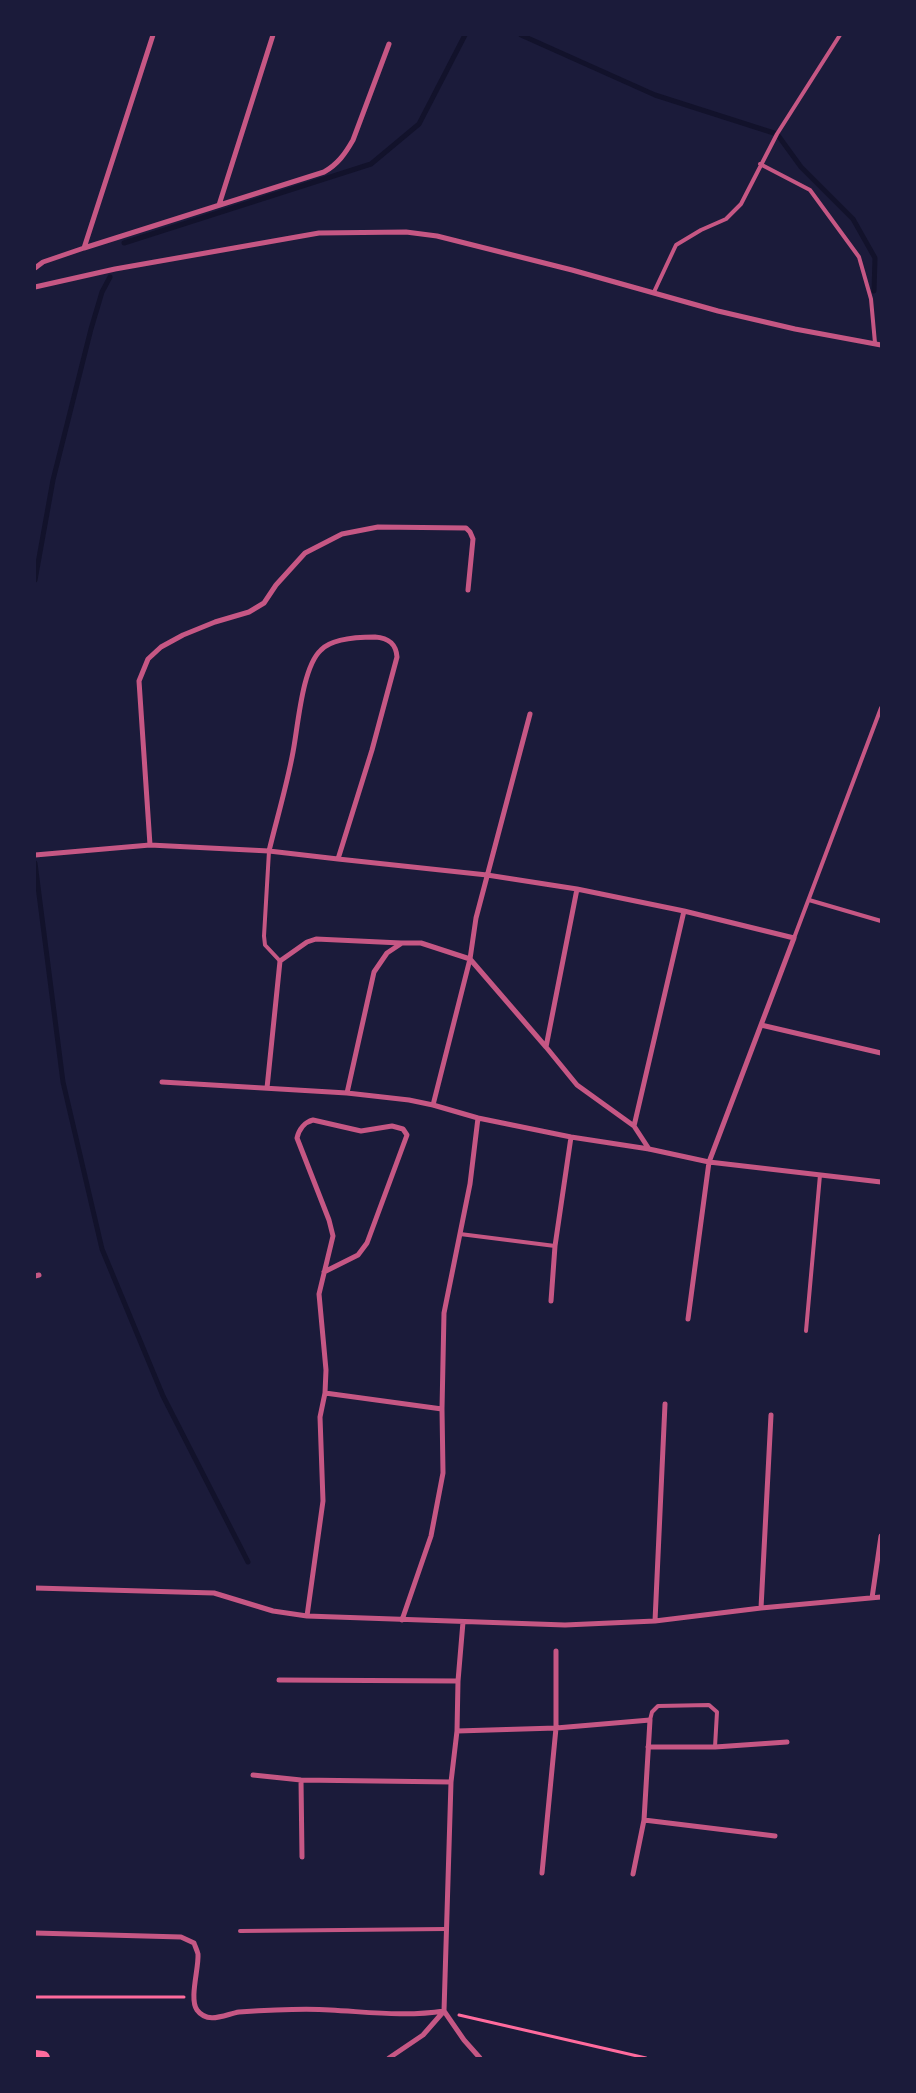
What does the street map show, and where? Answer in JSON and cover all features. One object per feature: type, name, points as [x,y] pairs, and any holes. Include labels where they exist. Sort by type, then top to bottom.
[{"type":"highway","points":[[35,2057],[43,2058]]},
{"type":"street","points":[[84,248],[153,35]]},
{"type":"street","points":[[219,204],[273,35]]},
{"type":"street","points":[[35,268],[43,262],[219,204],[324,172],[336,165],[346,153],[353,140],[389,44]]},
{"type":"street","points":[[35,287],[115,269],[216,253],[319,233],[386,231],[437,236],[654,292],[718,311],[795,329],[878,344]]},
{"type":"street","points":[[150,845],[139,681],[148,659],[161,647],[183,635],[215,622],[249,612],[264,604],[276,584],[305,553],[342,534],[378,527],[466,528],[473,539],[468,590]]},
{"type":"street","points":[[269,851],[293,752],[304,686],[312,664],[320,650],[328,645],[368,637],[381,638],[392,642],[396,649],[397,657],[372,750],[338,858]]},
{"type":"street","points":[[433,1105],[470,959],[476,918],[530,714]]},
{"type":"street","points":[[35,855],[150,845],[269,851],[338,858],[487,875],[577,889],[684,911],[794,938],[709,1162],[688,1319]]},
{"type":"street","points":[[546,1047],[577,889]]},
{"type":"street","points":[[634,1126],[684,911]]},
{"type":"street","points":[[267,1088],[280,961],[307,942],[316,939],[421,943],[470,959],[577,1085],[634,1126],[650,1149]]},
{"type":"street","points":[[347,1093],[374,972],[387,953],[402,943]]},
{"type":"street","points":[[761,1025],[881,1053]]},
{"type":"street","points":[[162,1082],[347,1093],[433,1105],[478,1118],[572,1137],[650,1149],[709,1162],[881,1182]]},
{"type":"street","points":[[402,1620],[431,1536],[442,1473],[444,1313],[470,1184],[478,1118]]},
{"type":"street","points":[[307,1616],[324,1501],[320,1417],[325,1393],[326,1370],[319,1294],[324,1272],[333,1236],[329,1220],[297,1138],[298,1132],[308,1121],[313,1120],[360,1131],[392,1126],[403,1129],[407,1135],[367,1243],[358,1255],[324,1272]]},
{"type":"street","points":[[551,1301],[555,1246],[572,1137]]},
{"type":"street","points":[[325,1393],[442,1409]]},
{"type":"street","points":[[655,1621],[665,1404]]},
{"type":"street","points":[[761,1608],[771,1415]]},
{"type":"street","points":[[872,1598],[881,1536]]},
{"type":"street","points":[[35,1588],[214,1593],[273,1611],[307,1616],[565,1625],[655,1621],[761,1608],[881,1597]]},
{"type":"street","points":[[463,1622],[458,1681],[457,1731],[451,1782],[444,2011],[464,2040],[480,2058]]},
{"type":"street","points":[[542,1873],[556,1728],[556,1651]]},
{"type":"street","points":[[279,1680],[458,1681]]},
{"type":"street","points":[[457,1731],[556,1728],[650,1720],[644,1820],[633,1874]]},
{"type":"street","points":[[648,1747],[715,1747],[786,1742]]},
{"type":"street","points":[[253,1775],[301,1780],[451,1782]]},
{"type":"street","points":[[301,1780],[302,1857]]},
{"type":"street","points":[[644,1820],[775,1836]]},
{"type":"street","points":[[35,1933],[181,1938],[194,1943],[198,1953],[195,1997],[197,2010],[202,2015],[210,2018],[219,2018],[230,2013],[260,2010],[328,2010],[398,2015],[420,2015],[444,2011]]},
{"type":"street","points":[[389,2058],[423,2035],[444,2011]]},
{"type":"lane","points":[[654,292],[676,245],[701,230],[726,219],[741,204],[777,134],[840,35]]},
{"type":"lane","points":[[760,164],[810,190],[859,258],[872,299],[878,344]]},
{"type":"lane","points":[[794,938],[881,708]]},
{"type":"lane","points":[[269,851],[264,936],[265,945],[280,961]]},
{"type":"lane","points":[[808,900],[881,920]]},
{"type":"lane","points":[[806,1331],[820,1175]]},
{"type":"lane","points":[[460,1234],[555,1246]]},
{"type":"lane","points":[[650,1720],[652,1712],[658,1706],[709,1705],[717,1712],[715,1747]]},
{"type":"lane","points":[[240,1931],[446,1929]]},
{"type":"path","points":[[35,1997],[195,1997]]},
{"type":"path","points":[[444,2011],[646,2058]]},
{"type":"waterway","points":[[124,243],[371,164],[419,124],[465,35]]},
{"type":"waterway","points":[[521,35],[655,95],[777,134],[801,167],[853,219],[875,258],[874,291]]},
{"type":"waterway","points":[[35,580],[53,480],[91,329],[102,292],[110,277]]},
{"type":"waterway","points":[[35,863],[63,1082],[102,1249],[163,1396],[248,1562]]}]
